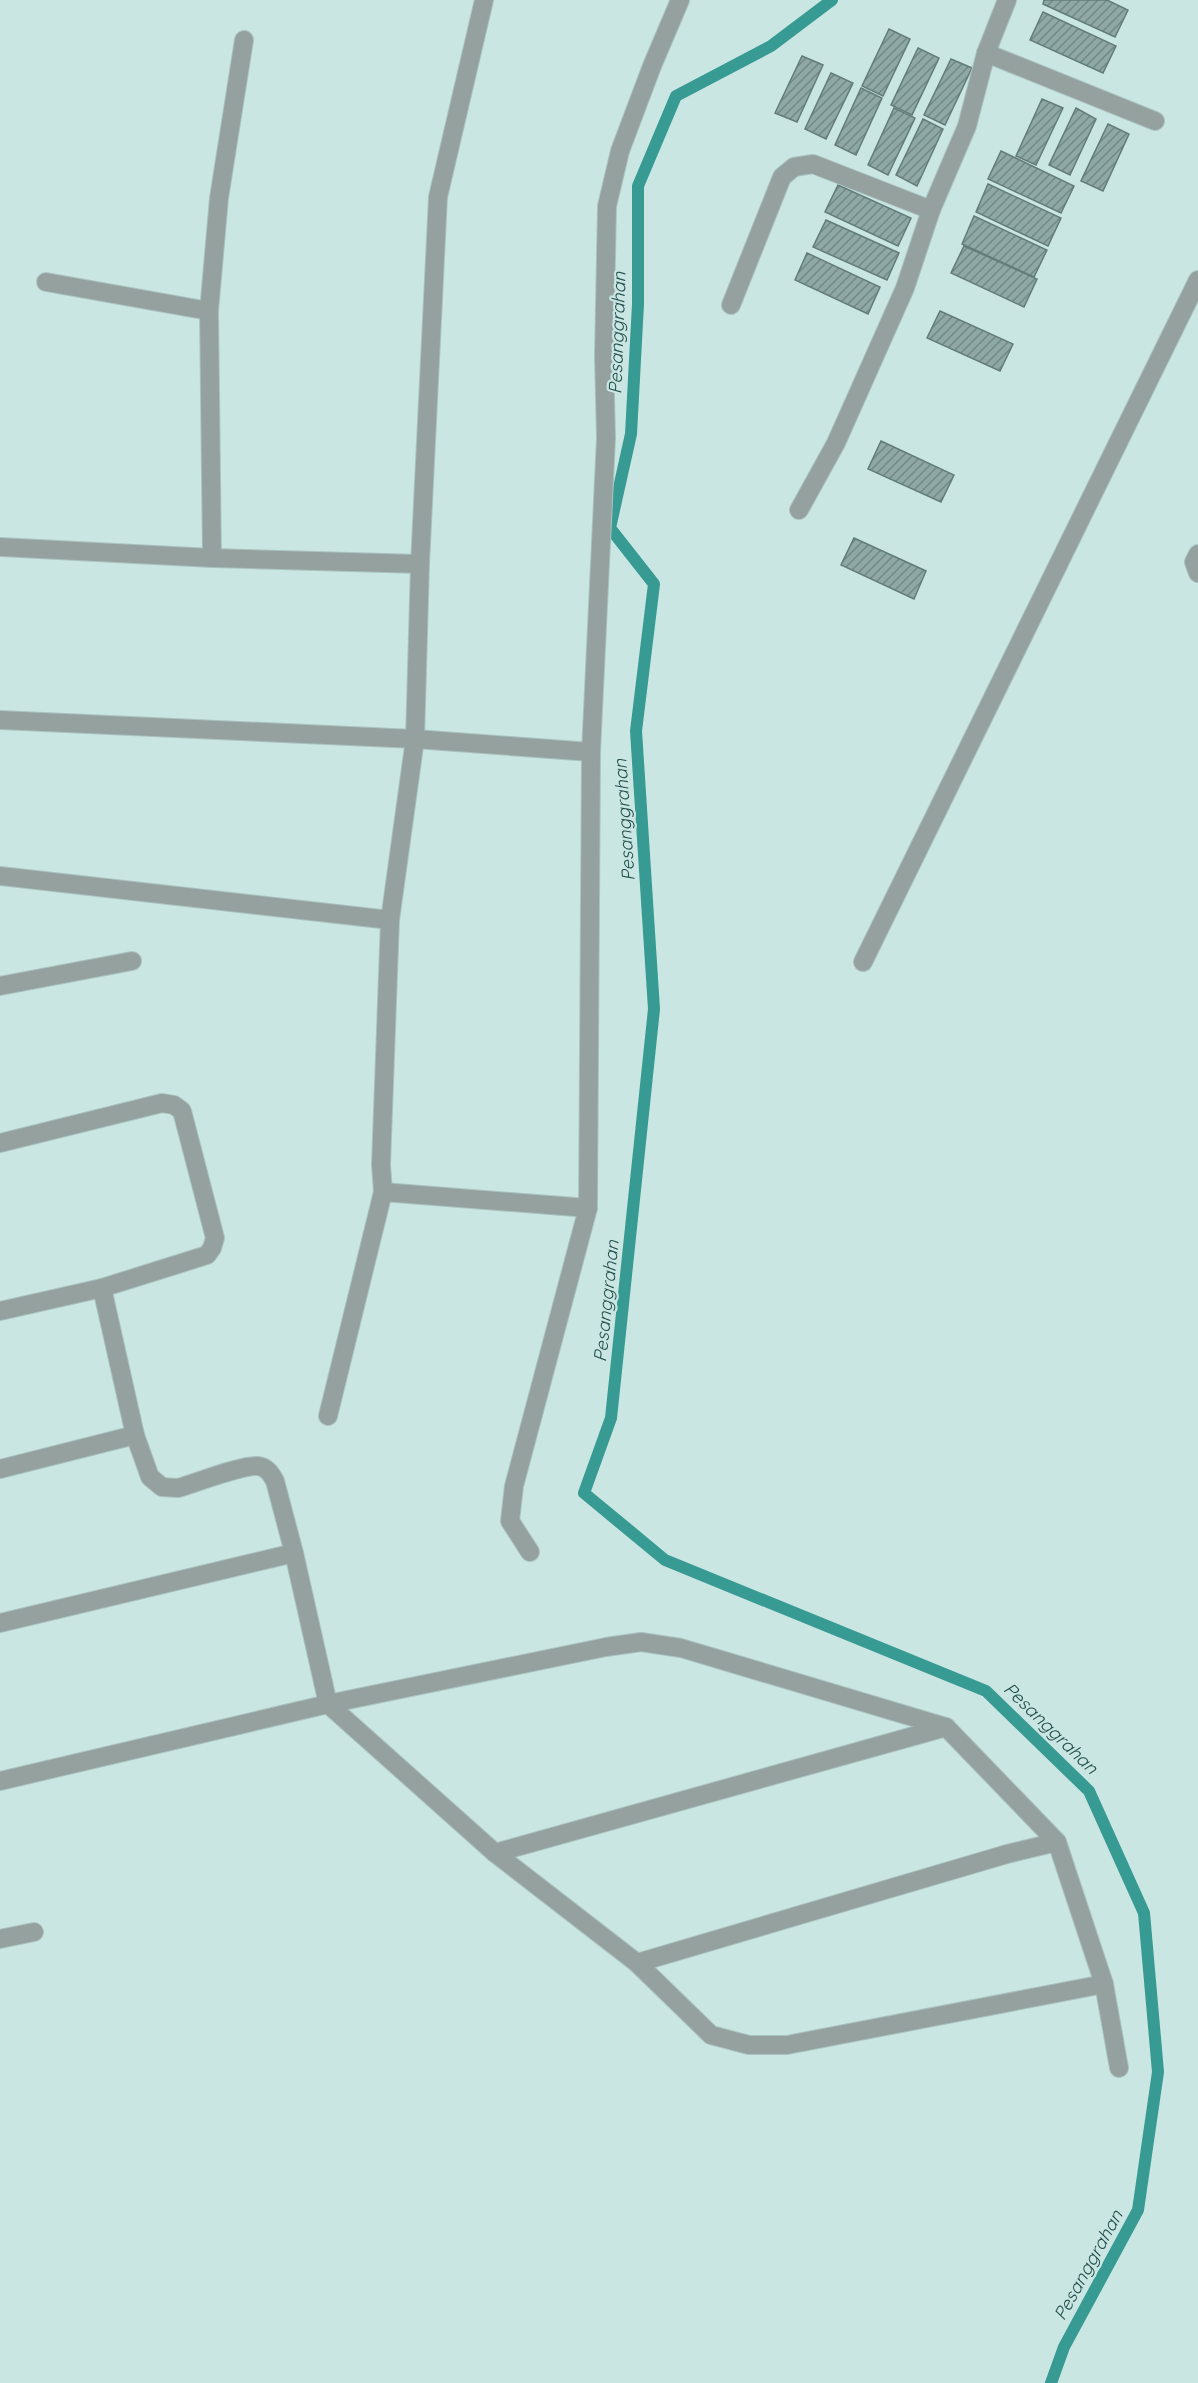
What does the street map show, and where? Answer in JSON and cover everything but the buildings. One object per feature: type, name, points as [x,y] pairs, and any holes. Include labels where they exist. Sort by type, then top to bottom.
[{"type":"street","points":[[328,1416],[383,1192],[381,1165],[390,920],[416,739],[420,564],[432,270],[438,197],[462,86],[484,0]]},
{"type":"street","points":[[530,1552],[510,1521],[514,1486],[588,1208],[591,752],[606,438],[604,356],[607,206],[620,152],[652,66],[680,0]]},
{"type":"street","points":[[799,510],[836,443],[906,288],[931,210],[967,126],[986,53],[1007,0]]},
{"type":"street","points":[[212,558],[209,311],[219,198],[244,40]]},
{"type":"street","points":[[986,53],[1155,121]]},
{"type":"street","points":[[731,305],[782,177],[794,167],[813,164],[931,210]]},
{"type":"street","points":[[863,962],[1198,280]]},
{"type":"street","points":[[46,282],[209,311]]},
{"type":"street","points":[[0,547],[212,558],[420,564]]},
{"type":"street","points":[[1198,554],[1194,562],[1194,569],[1198,573]]},
{"type":"street","points":[[0,720],[416,739],[591,752]]},
{"type":"street","points":[[0,876],[390,920]]},
{"type":"street","points":[[0,986],[132,961]]},
{"type":"street","points":[[0,1143],[162,1103],[174,1105],[182,1111],[215,1238],[207,1255],[102,1288],[0,1311]]},
{"type":"street","points":[[383,1192],[588,1208]]},
{"type":"street","points":[[102,1288],[135,1435],[150,1477],[162,1486],[178,1488],[249,1467],[264,1468],[275,1481],[294,1553],[328,1704],[495,1852],[637,1963],[711,2035],[749,2045],[787,2045],[1104,1984]]},
{"type":"street","points":[[0,1469],[135,1435]]},
{"type":"street","points":[[0,1623],[294,1553]]},
{"type":"street","points":[[0,1781],[328,1704],[595,1649],[640,1642],[681,1648],[946,1727],[1057,1842],[1104,1984],[1119,2068]]},
{"type":"street","points":[[495,1852],[946,1727]]},
{"type":"street","points":[[637,1963],[1007,1854],[1057,1842]]},
{"type":"street","points":[[0,1939],[34,1932]]},
{"type":"waterway","name":"Pesanggrahan","points":[[832,0],[771,46],[676,96],[638,186],[638,304],[631,434],[610,528],[654,584],[636,731],[654,1009],[611,1418],[584,1493],[665,1560],[986,1691],[1089,1791],[1144,1913],[1158,2072],[1138,2210],[1064,2347],[1051,2383]]}]
